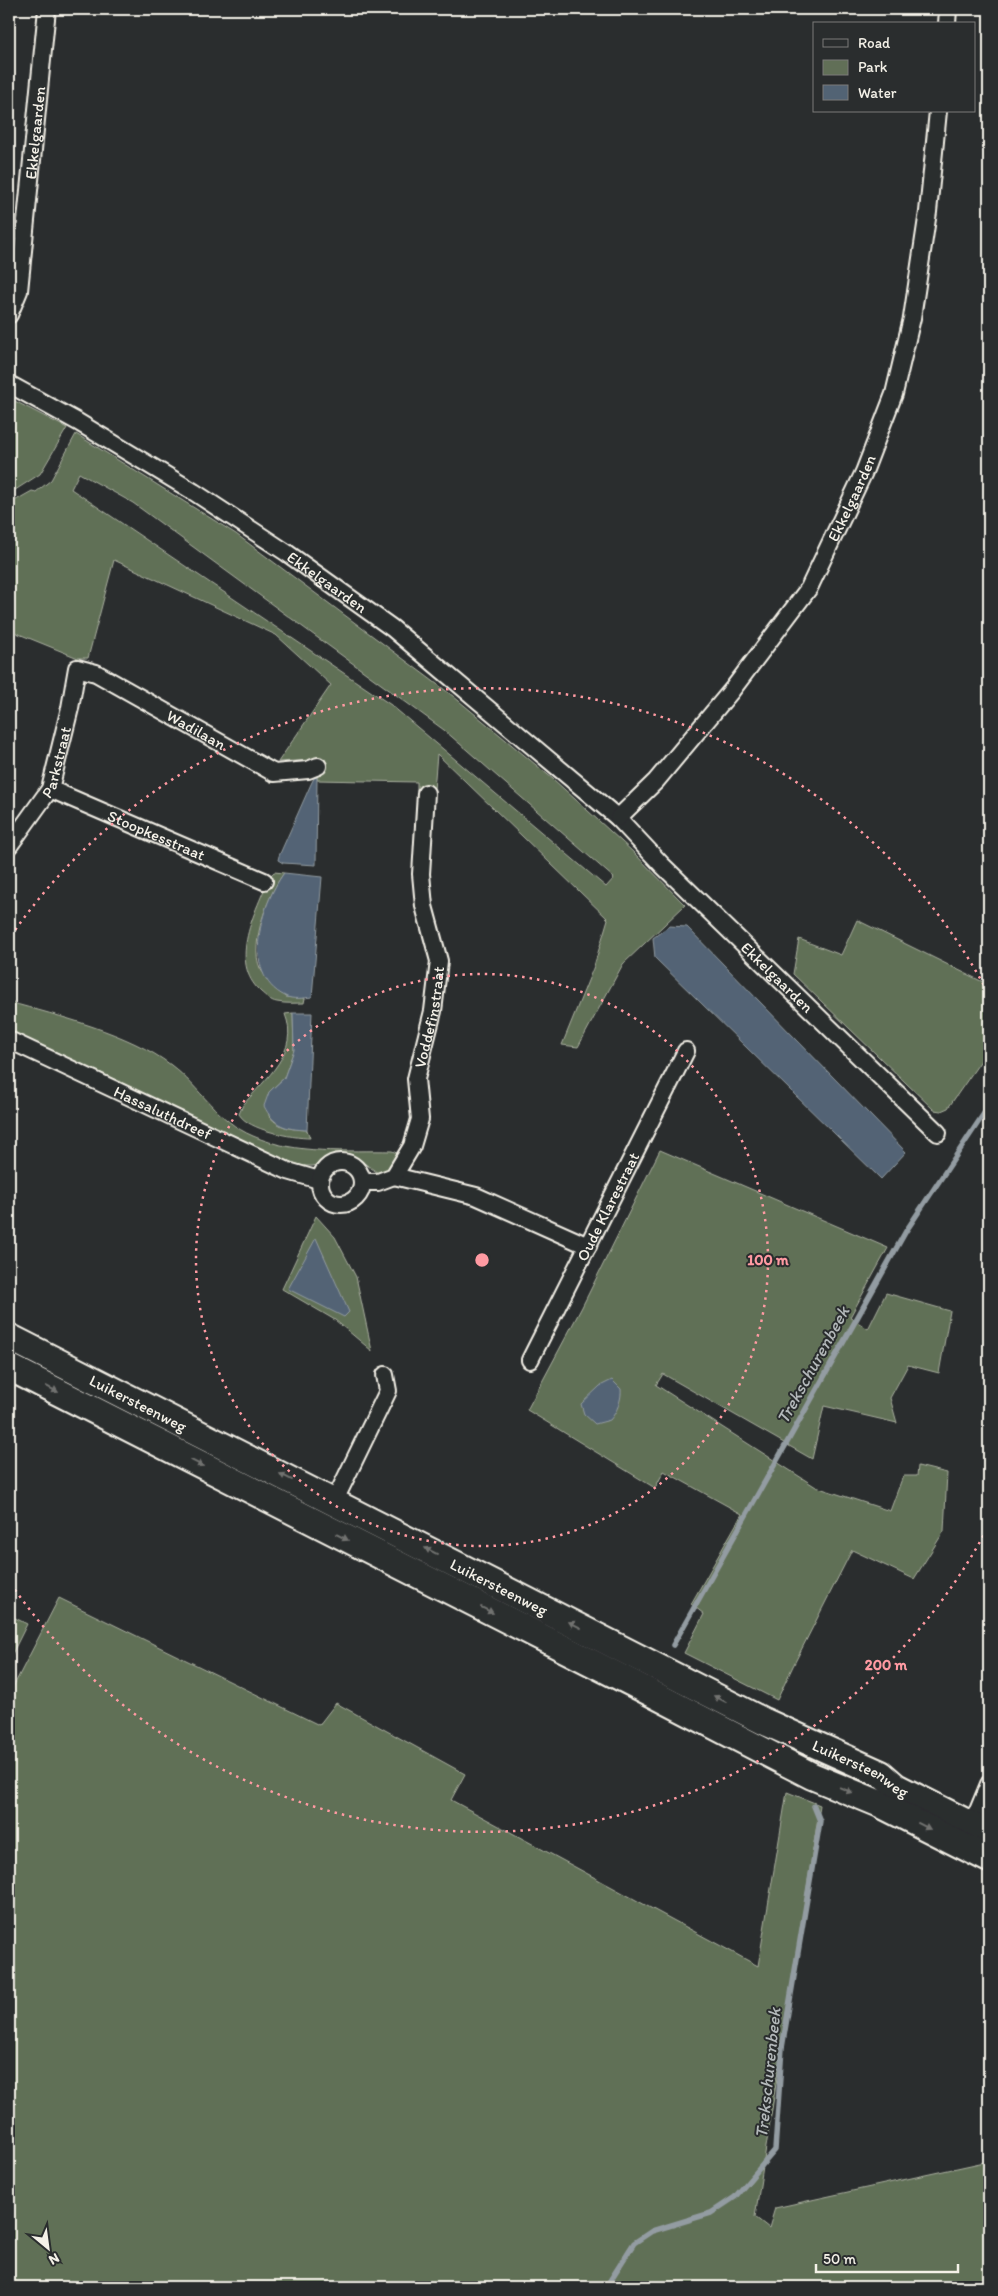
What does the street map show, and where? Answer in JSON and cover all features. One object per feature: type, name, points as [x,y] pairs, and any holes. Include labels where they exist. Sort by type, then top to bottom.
[{"type":"main road","name":"Luikersteenweg","points":[[9,1337],[764,1721],[881,1774],[896,1787],[981,1830]]},
{"type":"main road","name":"Luikersteenweg","points":[[9,1367],[632,1682],[812,1776],[880,1804],[989,1860]]},
{"type":"street","name":"Ekkelgaarden","points":[[9,315],[18,292],[47,9]]},
{"type":"street","points":[[947,22],[948,9]]},
{"type":"street","name":"Ekkelgaarden","points":[[618,818],[656,781],[725,698],[809,588],[864,472],[894,394],[912,318],[928,212],[938,112]]},
{"type":"street","name":"Ekkelgaarden","points":[[9,384],[86,426],[194,492],[288,553],[392,628],[618,818],[662,865],[938,1134]]},
{"type":"street","name":"Wadilaan","points":[[77,668],[96,673],[274,773],[308,770],[318,766]]},
{"type":"street","name":"Parkstraat","points":[[9,846],[50,789],[70,708],[77,668]]},
{"type":"street","name":"Stoopkesstraat","points":[[50,789],[264,881]]},
{"type":"street","name":"Voddefinstraat","points":[[394,1176],[412,1146],[420,1119],[416,1079],[433,1011],[439,961],[424,906],[421,874],[426,793]]},
{"type":"street","name":"Hassaluthdreef","points":[[9,1040],[288,1171],[319,1180]]},
{"type":"street","name":"Oude Klarestraat","points":[[530,1360],[686,1051]]},
{"type":"street","points":[[338,1161],[352,1164],[357,1169],[362,1182],[356,1198],[338,1204],[326,1199],[319,1180],[325,1168],[338,1161]]},
{"type":"street","points":[[362,1182],[378,1182],[394,1176],[476,1196],[588,1246]]},
{"type":"street","points":[[334,1502],[388,1392],[385,1375]]},
{"type":"street","points":[[981,1830],[989,1784]]},
{"type":"green space","points":[[9,398],[67,428],[40,474],[9,494]]},
{"type":"green space","points":[[76,434],[236,534],[453,696],[553,779],[633,852],[685,905],[623,964],[578,1047],[562,1045],[594,966],[608,919],[437,754],[434,790],[417,791],[417,782],[317,780],[317,777],[314,778],[312,760],[278,762],[331,685],[276,635],[114,560],[88,658],[78,658],[9,630],[9,504],[32,491],[36,492],[51,480]],"holes":[[[79,473],[133,503],[444,730],[614,878],[606,887],[391,705],[71,489]]]},
{"type":"green space","points":[[274,872],[284,873],[272,892],[262,919],[257,946],[257,958],[262,972],[286,997],[305,998],[304,1003],[284,1003],[270,999],[251,980],[246,966],[245,951],[252,920],[270,876]]},
{"type":"green space","points":[[857,920],[989,985],[989,1049],[948,1108],[941,1111],[934,1110],[793,974],[799,939],[841,955]]},
{"type":"green space","points":[[9,1002],[93,1027],[154,1054],[182,1074],[229,1122],[253,1136],[269,1142],[304,1149],[392,1151],[399,1154],[394,1165],[381,1175],[354,1156],[346,1154],[313,1166],[303,1166],[267,1154],[9,1031]]},
{"type":"green space","points":[[293,1013],[294,1050],[284,1078],[269,1092],[269,1116],[282,1126],[291,1129],[307,1130],[310,1138],[282,1135],[261,1129],[244,1120],[239,1114],[243,1105],[278,1064],[288,1040],[285,1014]]},
{"type":"green space","points":[[660,1150],[888,1248],[850,1317],[868,1329],[886,1293],[950,1311],[939,1373],[908,1365],[890,1398],[897,1423],[824,1406],[812,1459],[663,1374],[656,1385],[816,1487],[890,1511],[903,1476],[917,1476],[918,1466],[947,1473],[944,1531],[914,1579],[852,1550],[777,1700],[684,1653],[704,1614],[691,1604],[742,1514],[664,1471],[655,1488],[527,1410],[582,1307]]},
{"type":"green space","points":[[316,1216],[335,1237],[356,1277],[372,1351],[335,1320],[282,1289]]},
{"type":"green space","points":[[59,1598],[319,1725],[336,1703],[465,1774],[451,1800],[758,1966],[787,1792],[820,1805],[755,2217],[769,2228],[775,2208],[989,2161],[989,2287],[9,2287],[9,1695]]},
{"type":"green space","points":[[9,1615],[27,1624],[9,1660]]},
{"type":"water","points":[[317,777],[316,865],[283,863],[278,860],[279,856],[311,784],[314,778]]},
{"type":"water","points":[[284,873],[322,877],[312,997],[291,998],[271,986],[263,972],[259,956],[262,920],[268,902]]},
{"type":"water","points":[[669,926],[687,927],[906,1152],[881,1179],[655,958],[653,938]]},
{"type":"water","points":[[293,1013],[312,1013],[307,1130],[292,1129],[281,1125],[272,1118],[264,1106],[269,1092],[284,1078],[294,1050]]},
{"type":"water","points":[[316,1238],[349,1312],[344,1317],[288,1289]]},
{"type":"water","points":[[612,1380],[621,1389],[619,1405],[610,1420],[595,1424],[584,1414],[581,1404],[600,1386]]},
{"type":"waterway","name":"Trekschurenbeek","points":[[673,1645],[906,1231],[989,1106]]},
{"type":"waterway","name":"Trekschurenbeek","points":[[606,2287],[634,2243],[652,2231],[711,2213],[735,2197],[775,2150],[782,2048],[820,1821],[814,1806]]}]
